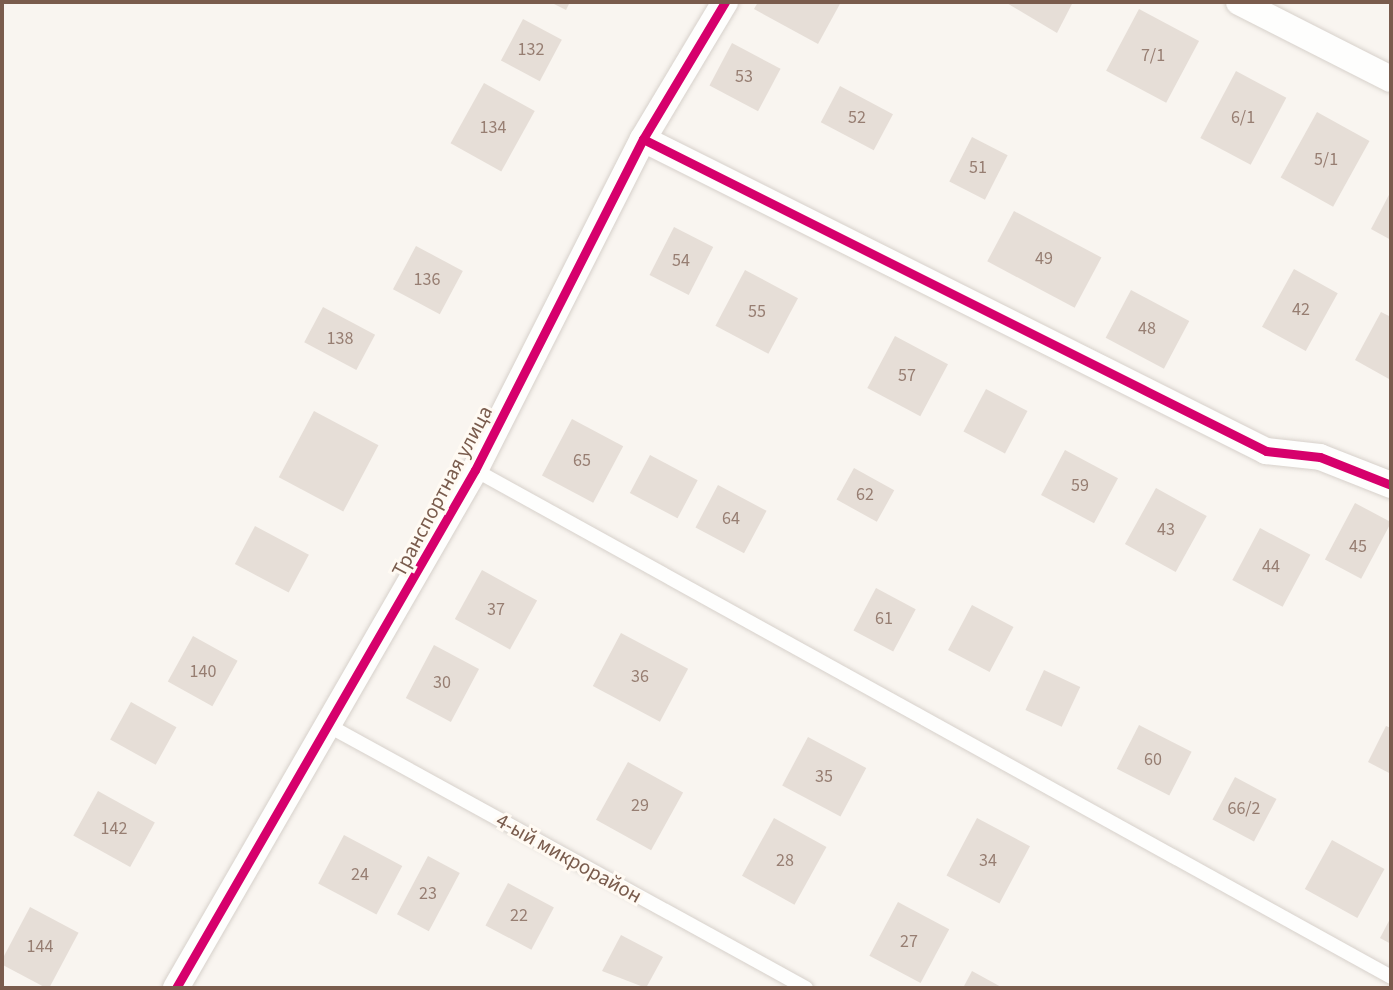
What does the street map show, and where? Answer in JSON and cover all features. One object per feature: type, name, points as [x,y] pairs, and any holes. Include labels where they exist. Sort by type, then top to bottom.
[{"type":"street","name":"Транспортная улица","points":[[176,988],[331,727],[475,470],[643,139],[725,2]]},
{"type":"street","points":[[1239,2],[1391,79]]},
{"type":"street","points":[[643,139],[1266,451],[1320,457],[1391,485]]},
{"type":"lane","points":[[475,470],[1391,977]]},
{"type":"lane","name":"4-ый микрорайон","points":[[331,727],[806,988]]},
{"type":"building","points":[[550,2],[570,2],[566,10]]},
{"type":"building","points":[[758,2],[841,2],[818,44],[754,9]]},
{"type":"building","points":[[1005,2],[1073,2],[1057,33]]},
{"type":"building","points":[[1139,9],[1199,41],[1166,103],[1106,71]]},
{"type":"building","points":[[523,19],[562,40],[540,81],[501,60]]},
{"type":"building","points":[[732,43],[781,69],[758,111],[709,85]]},
{"type":"building","points":[[1236,71],[1286,98],[1251,165],[1200,138]]},
{"type":"building","points":[[484,83],[535,111],[501,171],[451,143]]},
{"type":"building","points":[[840,86],[893,114],[874,150],[821,122]]},
{"type":"building","points":[[1317,112],[1369,141],[1333,207],[1281,178]]},
{"type":"building","points":[[972,137],[1008,155],[985,200],[949,182]]},
{"type":"building","points":[[1391,191],[1391,240],[1371,229]]},
{"type":"building","points":[[1014,211],[1101,257],[1075,308],[987,261]]},
{"type":"building","points":[[674,227],[713,247],[689,295],[649,275]]},
{"type":"building","points":[[416,246],[463,271],[440,314],[393,289]]},
{"type":"building","points":[[1294,269],[1338,293],[1306,351],[1262,327]]},
{"type":"building","points":[[745,270],[798,298],[768,354],[715,326]]},
{"type":"building","points":[[1131,290],[1189,321],[1164,369],[1106,338]]},
{"type":"building","points":[[323,307],[375,335],[356,370],[304,342]]},
{"type":"building","points":[[1381,312],[1391,317],[1389,379],[1355,360]]},
{"type":"building","points":[[895,336],[948,364],[920,416],[867,388]]},
{"type":"building","points":[[986,389],[1027,411],[1005,453],[963,431]]},
{"type":"building","points":[[314,411],[378,445],[343,511],[279,477]]},
{"type":"building","points":[[572,419],[623,446],[593,503],[542,476]]},
{"type":"building","points":[[1065,450],[1118,478],[1094,523],[1041,495]]},
{"type":"building","points":[[650,455],[698,480],[677,518],[630,493]]},
{"type":"building","points":[[854,468],[894,490],[877,522],[837,499]]},
{"type":"building","points":[[718,485],[767,511],[744,553],[695,527]]},
{"type":"building","points":[[1156,488],[1207,516],[1176,572],[1125,544]]},
{"type":"building","points":[[1355,503],[1391,522],[1361,579],[1325,560]]},
{"type":"building","points":[[255,526],[309,555],[289,593],[235,564]]},
{"type":"building","points":[[1260,528],[1310,555],[1283,607],[1232,580]]},
{"type":"building","points":[[482,570],[537,601],[510,650],[455,619]]},
{"type":"building","points":[[876,588],[916,609],[893,652],[853,630]]},
{"type":"building","points":[[972,605],[1013,627],[990,672],[948,650]]},
{"type":"building","points":[[621,633],[688,669],[660,722],[593,686]]},
{"type":"building","points":[[193,636],[238,661],[212,706],[168,681]]},
{"type":"building","points":[[434,645],[479,669],[451,722],[406,698]]},
{"type":"building","points":[[1044,670],[1080,687],[1062,727],[1025,710]]},
{"type":"building","points":[[131,702],[176,727],[156,765],[110,740]]},
{"type":"building","points":[[1139,725],[1192,752],[1169,795],[1117,769]]},
{"type":"building","points":[[1386,726],[1391,728],[1391,774],[1368,762]]},
{"type":"building","points":[[808,737],[866,768],[840,817],[782,786]]},
{"type":"building","points":[[628,762],[683,793],[651,850],[596,820]]},
{"type":"building","points":[[1235,777],[1276,799],[1254,841],[1212,819]]},
{"type":"building","points":[[98,791],[155,823],[130,867],[73,836]]},
{"type":"building","points":[[774,818],[826,847],[794,905],[742,876]]},
{"type":"building","points":[[977,818],[1030,846],[999,904],[946,875]]},
{"type":"building","points":[[344,835],[402,866],[376,915],[318,884]]},
{"type":"building","points":[[1332,840],[1384,869],[1357,918],[1305,889]]},
{"type":"building","points":[[428,856],[460,873],[429,931],[397,914]]},
{"type":"building","points":[[508,883],[554,907],[531,950],[485,925]]},
{"type":"building","points":[[898,902],[949,929],[921,983],[869,956]]},
{"type":"building","points":[[30,907],[79,933],[49,988],[2,965],[2,960]]},
{"type":"building","points":[[1391,917],[1391,944],[1380,938]]},
{"type":"building","points":[[621,935],[663,957],[646,988],[602,971]]},
{"type":"building","points":[[972,971],[1003,988],[963,988]]},
{"type":"cycle path","points":[[176,988],[475,470],[643,139],[725,2]]},
{"type":"cycle path","points":[[643,139],[1266,451],[1320,457],[1391,485]]}]
